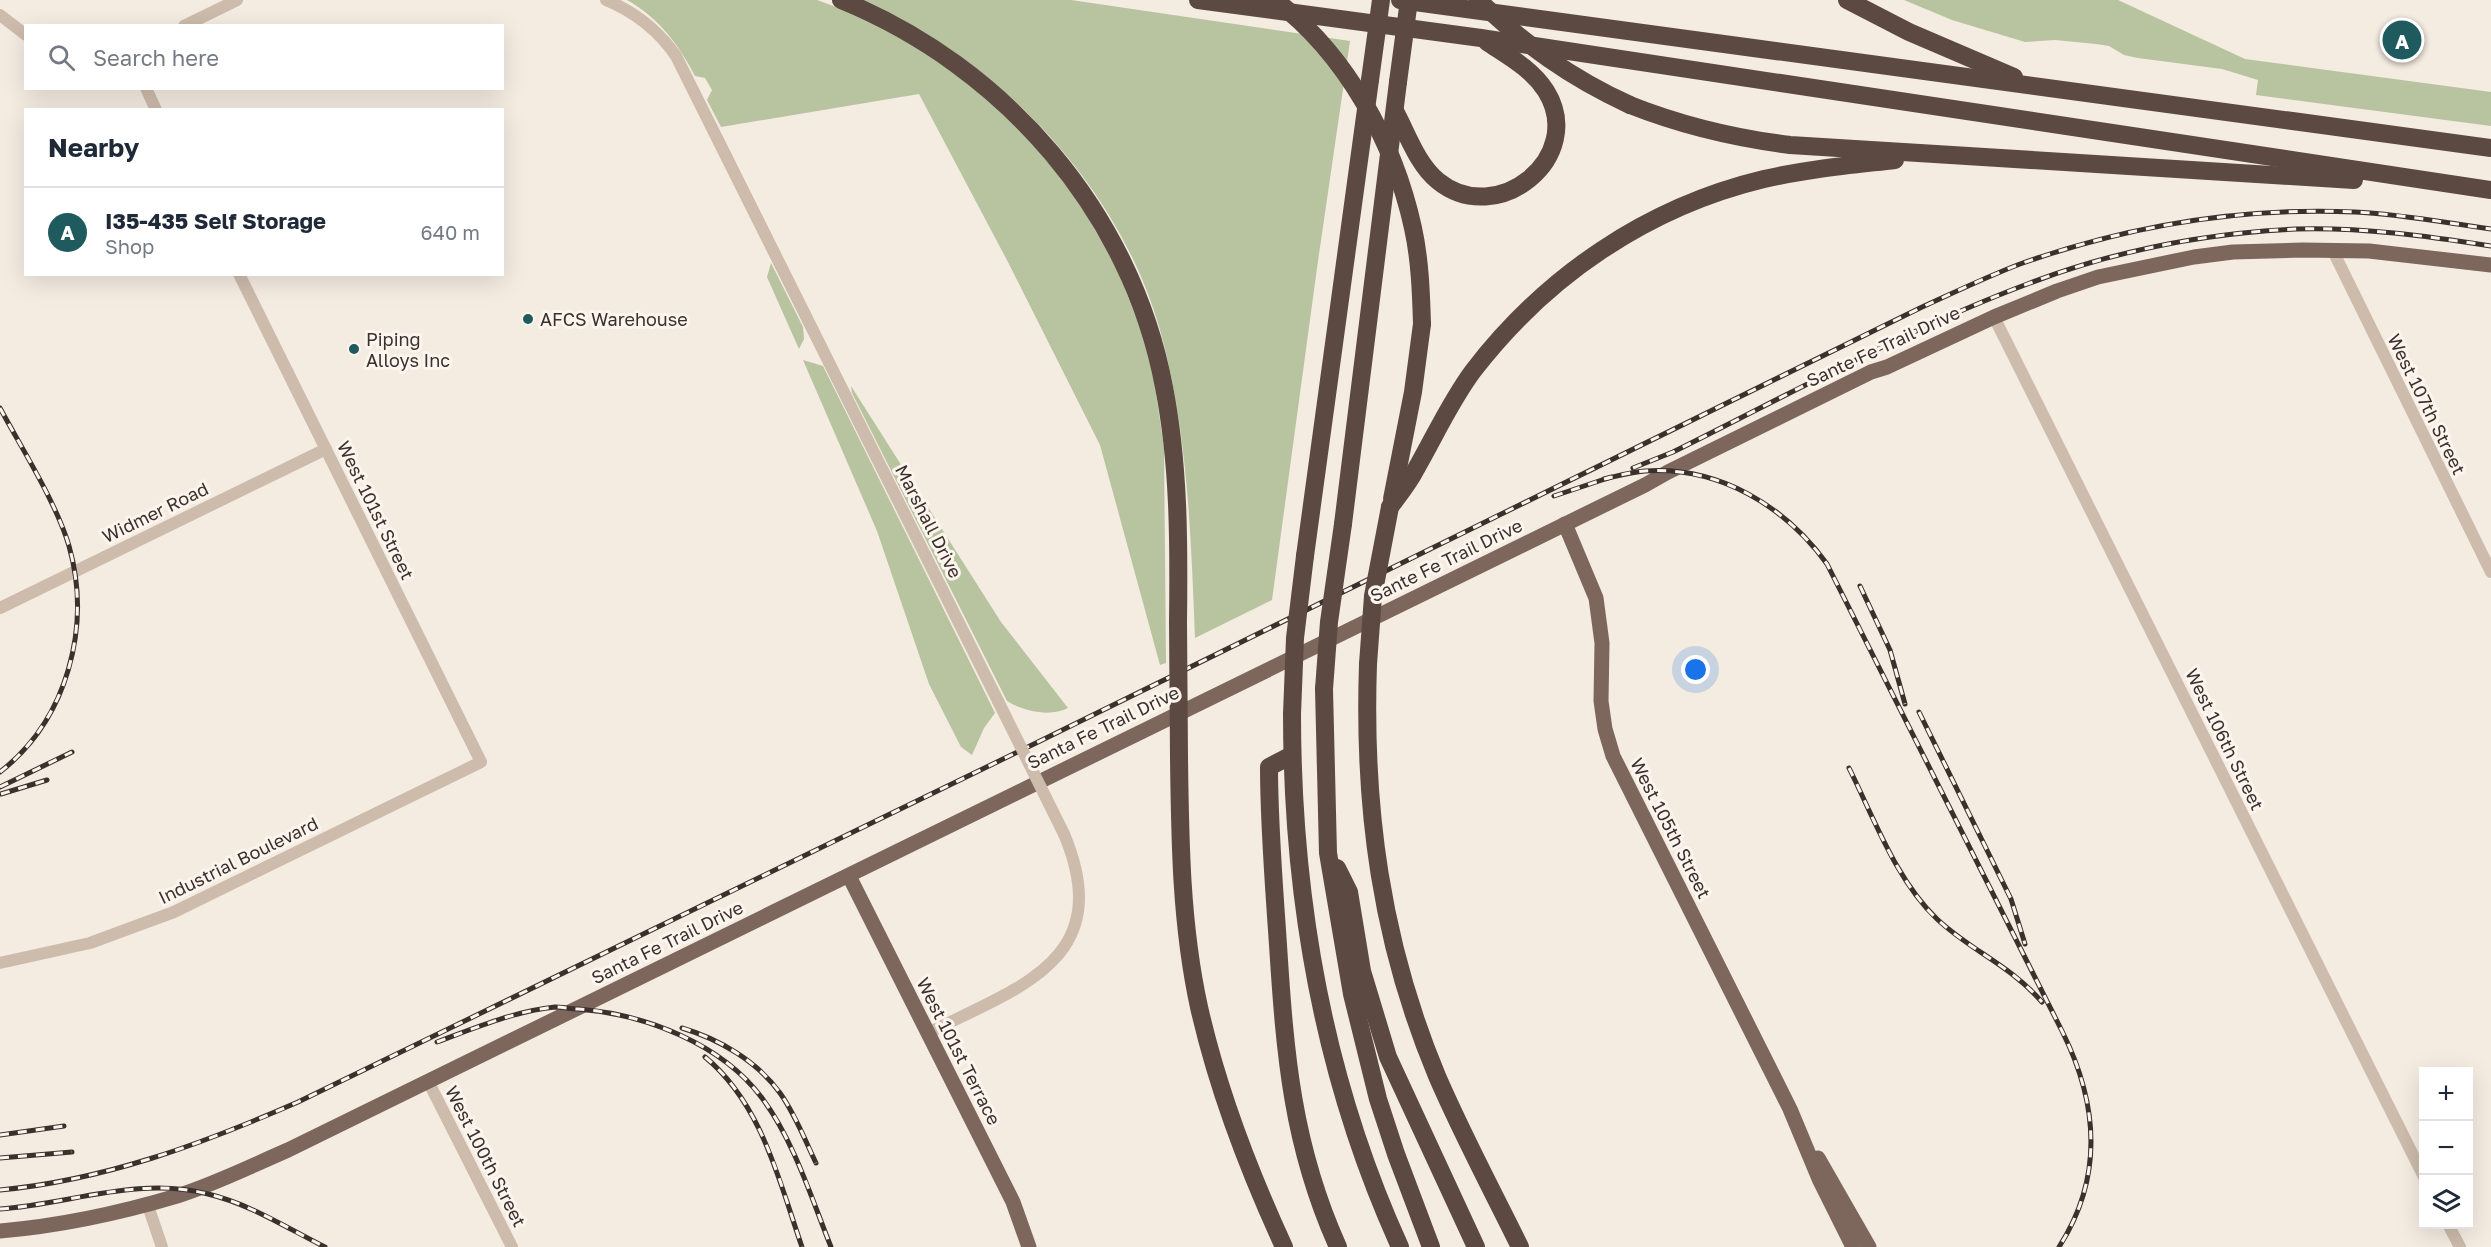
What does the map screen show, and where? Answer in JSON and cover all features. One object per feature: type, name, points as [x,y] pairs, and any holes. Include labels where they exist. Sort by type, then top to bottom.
[{"type":"highway","points":[[841,0],[887,21],[941,53],[1009,107],[1029,126],[1066,169],[1099,217],[1113,242],[1149,325],[1164,386],[1174,453],[1178,504],[1180,860],[1187,935],[1199,1005],[1217,1079],[1233,1125],[1284,1247]]},
{"type":"highway","points":[[1198,0],[1481,38],[2487,189]]},
{"type":"highway","points":[[1275,0],[1305,27],[1345,74],[1374,120],[1399,175],[1413,228],[1421,287],[1422,324],[1413,392],[1373,596],[1368,663],[1367,766],[1373,834],[1380,885],[1397,958],[1437,1076],[1520,1247]]},
{"type":"highway","points":[[1381,0],[1296,628],[1292,755],[1298,867],[1305,923],[1324,1026],[1370,1173],[1400,1247]]},
{"type":"highway","points":[[1400,0],[2491,148]]},
{"type":"highway","points":[[1409,0],[1329,622],[1324,690],[1328,853],[1352,994],[1378,1099],[1395,1154],[1431,1247]]},
{"type":"highway","points":[[1478,0],[1540,55],[1572,75],[1630,105],[1692,128],[1752,140],[2487,189]]},
{"type":"highway","points":[[1847,0],[1909,32],[2036,86]]},
{"type":"highway","points":[[1395,111],[1425,168],[1448,187],[1466,194],[1487,197],[1506,193],[1533,177],[1548,157],[1554,135],[1554,111],[1551,102],[1534,75],[1481,38]]},
{"type":"highway","points":[[1390,507],[1415,471],[1447,409],[1504,333],[1552,287],[1604,247],[1635,229],[1694,201],[1764,179],[1819,169],[1939,154]]},
{"type":"highway","points":[[1292,755],[1269,767],[1269,819],[1286,1058],[1292,1098],[1308,1167],[1338,1247]]},
{"type":"highway","points":[[1328,853],[1349,892],[1362,971],[1388,1057],[1476,1247]]},
{"type":"main road","name":"Sante Fe Trail Drive","points":[[1333,636],[1565,524],[1853,380],[1887,367],[1994,317],[2098,277],[2147,266],[2233,252],[2369,251],[2491,265]]},
{"type":"main road","name":"West 105th Street","points":[[1565,524],[1596,598],[1602,643],[1601,701],[1605,729],[1613,756],[1800,1133],[1820,1181],[1853,1247]]},
{"type":"main road","name":"Santa Fe Trail Drive","points":[[0,1232],[35,1228],[177,1196],[230,1176],[849,876],[1333,636]]},
{"type":"main road","name":"West 101st Terrace","points":[[849,876],[1013,1202],[1029,1247]]},
{"type":"main road","name":"West 105th Street","points":[[1800,1133],[1830,1176],[1869,1247]]},
{"type":"street","points":[[188,24],[237,0]]},
{"type":"street","name":"Marshall Drive","points":[[606,0],[635,14],[652,27],[669,45],[680,64],[1064,834],[1077,871],[1079,897],[1073,926],[1061,951],[1042,972],[1025,984],[928,1033]]},
{"type":"street","points":[[0,15],[24,33]]},
{"type":"street","points":[[147,90],[155,108]]},
{"type":"street","name":"West 107th Street","points":[[2333,250],[2491,572]]},
{"type":"street","name":"West 101st Street","points":[[240,276],[481,762]]},
{"type":"street","name":"West 106th Street","points":[[1994,317],[2423,1175]]},
{"type":"street","name":"Widmer Road","points":[[0,608],[326,449]]},
{"type":"street","name":"Industrial Boulevard","points":[[0,963],[90,943],[174,912],[481,762]]},
{"type":"street","name":"West 100th Street","points":[[428,1081],[512,1247]]},
{"type":"street","points":[[147,1203],[162,1247]]},
{"type":"street","points":[[2451,1229],[2460,1247]]},
{"type":"green space","points":[[627,0],[817,0],[861,16],[894,32],[972,85],[1031,140],[1079,202],[1116,267],[1144,337],[1154,379],[1164,448],[1166,663],[1160,665],[1100,445],[1009,264],[919,94],[721,127],[707,100],[712,90],[705,78],[695,76],[682,53],[658,23]]},
{"type":"green space","points":[[860,0],[1071,0],[1350,41],[1272,600],[1195,638],[1187,488],[1178,414],[1163,341],[1145,286],[1119,233],[1088,183],[1050,137],[1008,95],[961,57],[912,26]]},
{"type":"green space","points":[[1904,0],[2118,0],[2245,59],[2491,92],[2491,126],[2256,95],[2258,80],[2222,69],[2138,58],[2124,55],[2109,46],[2096,44],[2055,40],[2025,42],[1952,20]]},
{"type":"green space","points":[[771,263],[803,327],[804,339],[799,349],[767,277]]},
{"type":"green space","points":[[803,360],[823,366],[995,713],[984,728],[972,755],[961,747],[929,684],[877,531]]},
{"type":"green space","points":[[851,386],[1001,622],[1068,708],[1046,713],[1021,708],[1007,701],[852,393]]},
{"type":"railway","points":[[0,1190],[39,1185],[115,1169],[189,1146],[298,1102],[1036,743],[1920,308],[2020,264],[2101,239],[2227,216],[2312,211],[2355,212],[2491,229]]},
{"type":"railway","points":[[1633,468],[1673,452],[1894,341],[1984,301],[2062,272],[2127,253],[2194,239],[2296,229],[2369,231],[2491,246]]},
{"type":"railway","points":[[0,408],[47,494],[63,529],[75,577],[77,608],[75,639],[68,670],[57,699],[42,726],[23,751],[0,772]]},
{"type":"railway","points":[[1604,479],[1645,471],[1672,471],[1699,475],[1724,483],[1748,494],[1791,524],[1827,564],[2074,1058],[2089,1113],[2091,1140],[2089,1167],[2084,1194],[2074,1221],[2059,1247]]},
{"type":"railway","points":[[1554,496],[1611,477]]},
{"type":"railway","points":[[1860,586],[1890,650],[1905,704]]},
{"type":"railway","points":[[1919,712],[2011,899],[2025,944]]},
{"type":"railway","points":[[0,787],[72,752]]},
{"type":"railway","points":[[1849,768],[1887,848],[1909,886],[1922,903],[1950,930],[2017,978],[2042,1002]]},
{"type":"railway","points":[[1,794],[47,780]]},
{"type":"railway","points":[[437,1042],[510,1016],[555,1007],[629,1017],[679,1035],[703,1047],[745,1079],[773,1115],[793,1151],[831,1247]]},
{"type":"railway","points":[[682,1028],[723,1045],[749,1061],[771,1081],[800,1127],[816,1163]]},
{"type":"railway","points":[[705,1057],[725,1076],[755,1120],[776,1170],[802,1247]]},
{"type":"railway","points":[[0,1135],[64,1126]]},
{"type":"railway","points":[[0,1158],[72,1152]]},
{"type":"railway","points":[[0,1209],[130,1190],[182,1189],[224,1198],[239,1204],[325,1247]]},
{"type":"place","name":"I35-435 Self Storage","points":[[2402,40]]},
{"type":"place","name":"AFCS Warehouse","points":[[528,319]]},
{"type":"place","name":"Piping Alloys Inc","points":[[354,349]]}]
